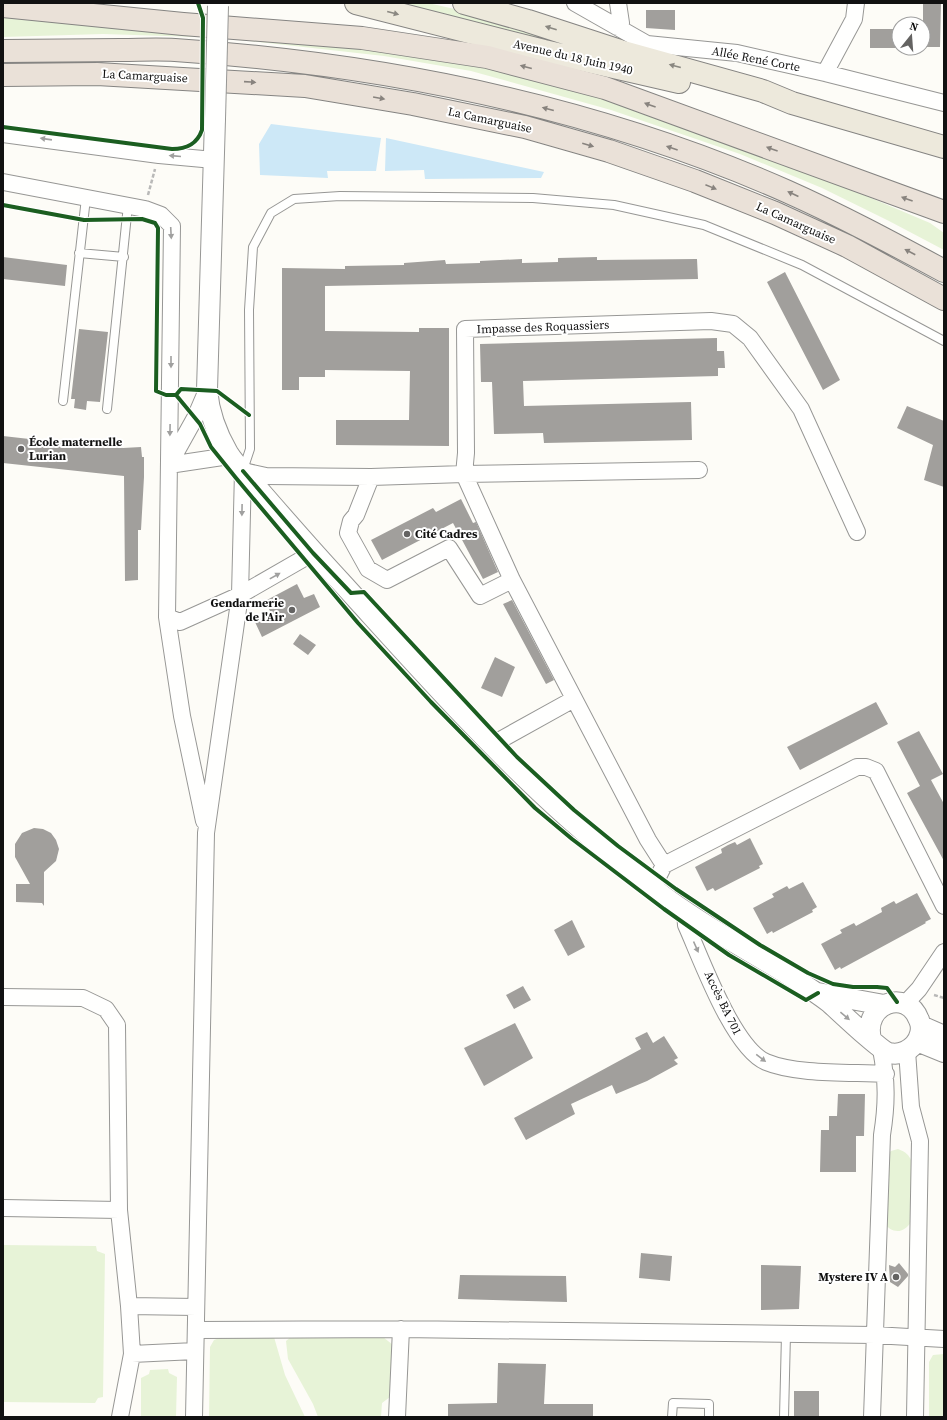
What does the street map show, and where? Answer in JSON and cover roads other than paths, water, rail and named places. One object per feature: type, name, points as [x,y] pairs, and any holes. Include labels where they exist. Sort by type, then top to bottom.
[{"type":"highway","points":[[3,6],[168,22],[362,38],[487,57],[606,88],[944,212]]},
{"type":"highway","name":"La Camarguaise","points":[[3,51],[173,50],[303,62],[412,78],[526,103],[615,128],[710,161],[785,191],[863,228],[944,271]]},
{"type":"highway","name":"La Camarguaise","points":[[3,75],[97,74],[305,86],[398,101],[525,127],[609,151],[695,181],[775,213],[847,246],[944,299]]},
{"type":"highway","points":[[3,88],[120,85],[184,78]]},
{"type":"main road","name":"Avenue du 18 Juin 1940","points":[[356,3],[544,51],[725,93],[792,103],[944,147]]},
{"type":"main road","name":"Avenue du 18 Juin 1940","points":[[464,3],[528,21],[620,51],[763,90],[792,103]]},
{"type":"street","name":"Allée René Corte","points":[[575,3],[647,44],[737,53],[825,73],[944,103]]},
{"type":"street","points":[[617,26],[621,23],[618,3]]},
{"type":"street","points":[[825,73],[854,19],[856,3]]},
{"type":"street","points":[[218,4],[207,390],[208,406],[217,432],[229,456],[243,470],[313,553],[493,744],[564,814],[653,887],[685,911],[818,993],[876,1044],[889,1053],[898,1053],[915,1039],[937,1031],[944,1036]]},
{"type":"street","points":[[3,134],[159,155],[214,160]]},
{"type":"street","points":[[3,182],[145,208],[161,215],[172,226],[170,464],[167,489],[167,617],[182,716],[206,833]]},
{"type":"street","name":"Impasse des Roquassiers","points":[[464,474],[466,453],[465,329],[711,321],[733,324],[750,338],[800,410],[857,532]]},
{"type":"street","points":[[170,464],[195,418],[207,390]]},
{"type":"street","points":[[170,464],[229,456]]},
{"type":"street","points":[[243,470],[266,476],[371,477],[699,470]]},
{"type":"street","points":[[194,1417],[206,833],[240,595],[243,470]]},
{"type":"street","points":[[464,474],[512,580],[648,840],[664,865]]},
{"type":"street","points":[[371,477],[356,515],[351,521],[348,533],[368,569],[387,580],[449,548],[480,596],[512,580]]},
{"type":"street","points":[[167,617],[180,622],[240,595],[313,553]]},
{"type":"street","points":[[493,744],[574,699]]},
{"type":"street","points":[[653,887],[664,865],[857,767],[866,767],[876,771],[944,906]]},
{"type":"street","name":"Accès BA 701","points":[[685,911],[686,925],[730,1023],[744,1044],[764,1062],[795,1070],[886,1074]]},
{"type":"street","points":[[905,1004],[919,989],[944,952]]},
{"type":"street","points":[[818,993],[884,1005]]},
{"type":"street","points":[[3,997],[83,998],[106,1009],[117,1025],[119,1210],[129,1306],[132,1354],[120,1417]]},
{"type":"street","points":[[872,1417],[882,1135],[887,1105],[886,1074],[876,1044],[869,1030],[870,1022],[876,1010],[884,1005],[897,1002],[912,1008],[919,1017],[915,1039],[911,1107],[920,1141],[915,1337],[915,1417]]},
{"type":"street","points":[[915,1039],[944,1052]]},
{"type":"street","points":[[3,1208],[119,1210]]},
{"type":"street","points":[[129,1306],[196,1307]]},
{"type":"street","points":[[196,1330],[401,1329],[874,1335],[944,1339]]},
{"type":"street","points":[[397,1417],[401,1329]]},
{"type":"street","points":[[132,1354],[195,1351]]},
{"type":"lane","points":[[243,470],[250,450],[249,310],[253,247],[271,213],[294,199],[340,196],[534,198],[622,207],[704,225],[802,265],[944,341]]},
{"type":"lane","points":[[63,401],[86,198]]},
{"type":"lane","points":[[107,408],[124,257],[128,206]]},
{"type":"lane","points":[[79,253],[124,257]]},
{"type":"lane","points":[[784,1417],[786,1334]]},
{"type":"lane","points":[[672,1417],[673,1403],[709,1404],[709,1417]]},
{"type":"water","points":[[271,124],[381,138],[376,171],[327,171],[328,178],[260,175],[259,144]]},
{"type":"water","points":[[386,138],[544,172],[541,178],[425,179],[424,170],[385,171]]},
{"type":"place","name":"École maternelle Lurian","points":[[21,449]]},
{"type":"place","name":"Cité Cadres","points":[[407,534]]},
{"type":"place","name":"Gendarmerie de l'Air","points":[[292,610]]},
{"type":"place","name":"Mystere IV A","points":[[896,1277]]}]
